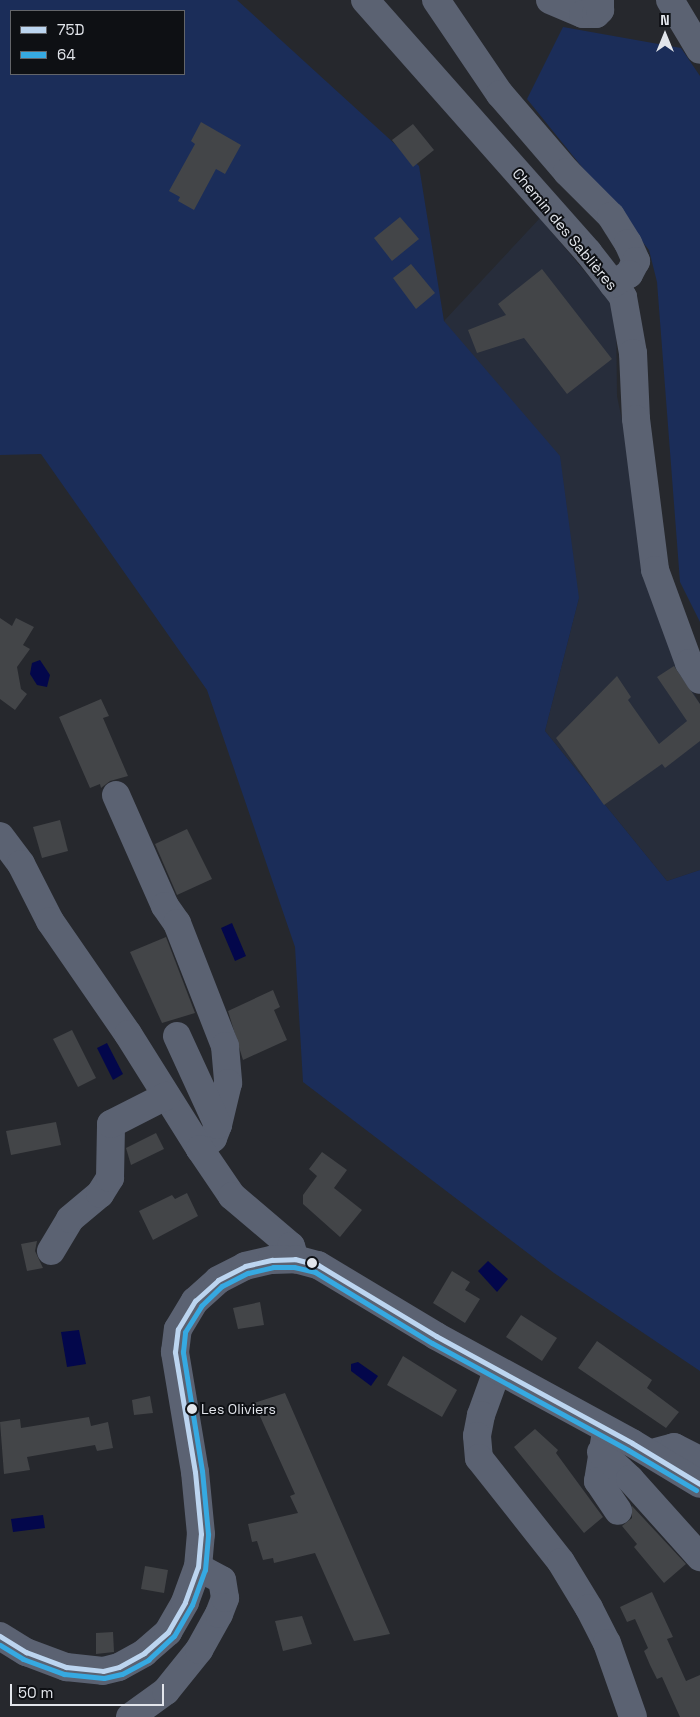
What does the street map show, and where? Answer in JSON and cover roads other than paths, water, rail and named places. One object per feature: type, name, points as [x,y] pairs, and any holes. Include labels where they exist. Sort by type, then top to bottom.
[{"type":"street","name":"Chemin des Sablières","points":[[366,0],[588,252],[623,297],[633,353],[636,419],[655,570],[689,663],[700,680]]},
{"type":"street","points":[[436,0],[500,94],[567,172],[611,216],[628,243],[636,261],[629,274],[613,284]]},
{"type":"street","points":[[550,0],[583,14],[596,14],[600,10],[600,0]]},
{"type":"street","points":[[670,0],[700,50]]},
{"type":"street","points":[[116,795],[165,906],[177,923],[225,1046],[228,1083],[218,1125],[213,1138],[200,1149]]},
{"type":"street","points":[[0,836],[21,864],[50,921],[232,1196],[291,1246],[295,1259]]},
{"type":"street","points":[[178,1036],[218,1125]]},
{"type":"street","points":[[51,1251],[70,1219],[100,1194],[110,1178],[111,1124],[166,1096]]},
{"type":"street","points":[[0,1636],[26,1652],[66,1667],[103,1671],[119,1667],[144,1653],[168,1632],[185,1602],[198,1567],[199,1506],[174,1352],[178,1328],[195,1301],[218,1280],[245,1266],[272,1260],[295,1259],[318,1265],[496,1370],[604,1441],[650,1453],[700,1484]]},
{"type":"street","points":[[496,1370],[481,1415],[477,1436],[479,1458],[561,1562],[589,1608],[607,1643],[633,1717]]},
{"type":"street","points":[[604,1441],[600,1488],[618,1511]]},
{"type":"street","points":[[604,1441],[630,1479],[700,1557]]},
{"type":"street","points":[[650,1453],[674,1447],[700,1460]]},
{"type":"street","points":[[130,1717],[166,1691],[199,1650],[219,1614],[225,1598],[222,1580],[198,1567]]},
{"type":"place","name":"Les Oliviers","points":[[192,1409]]}]
